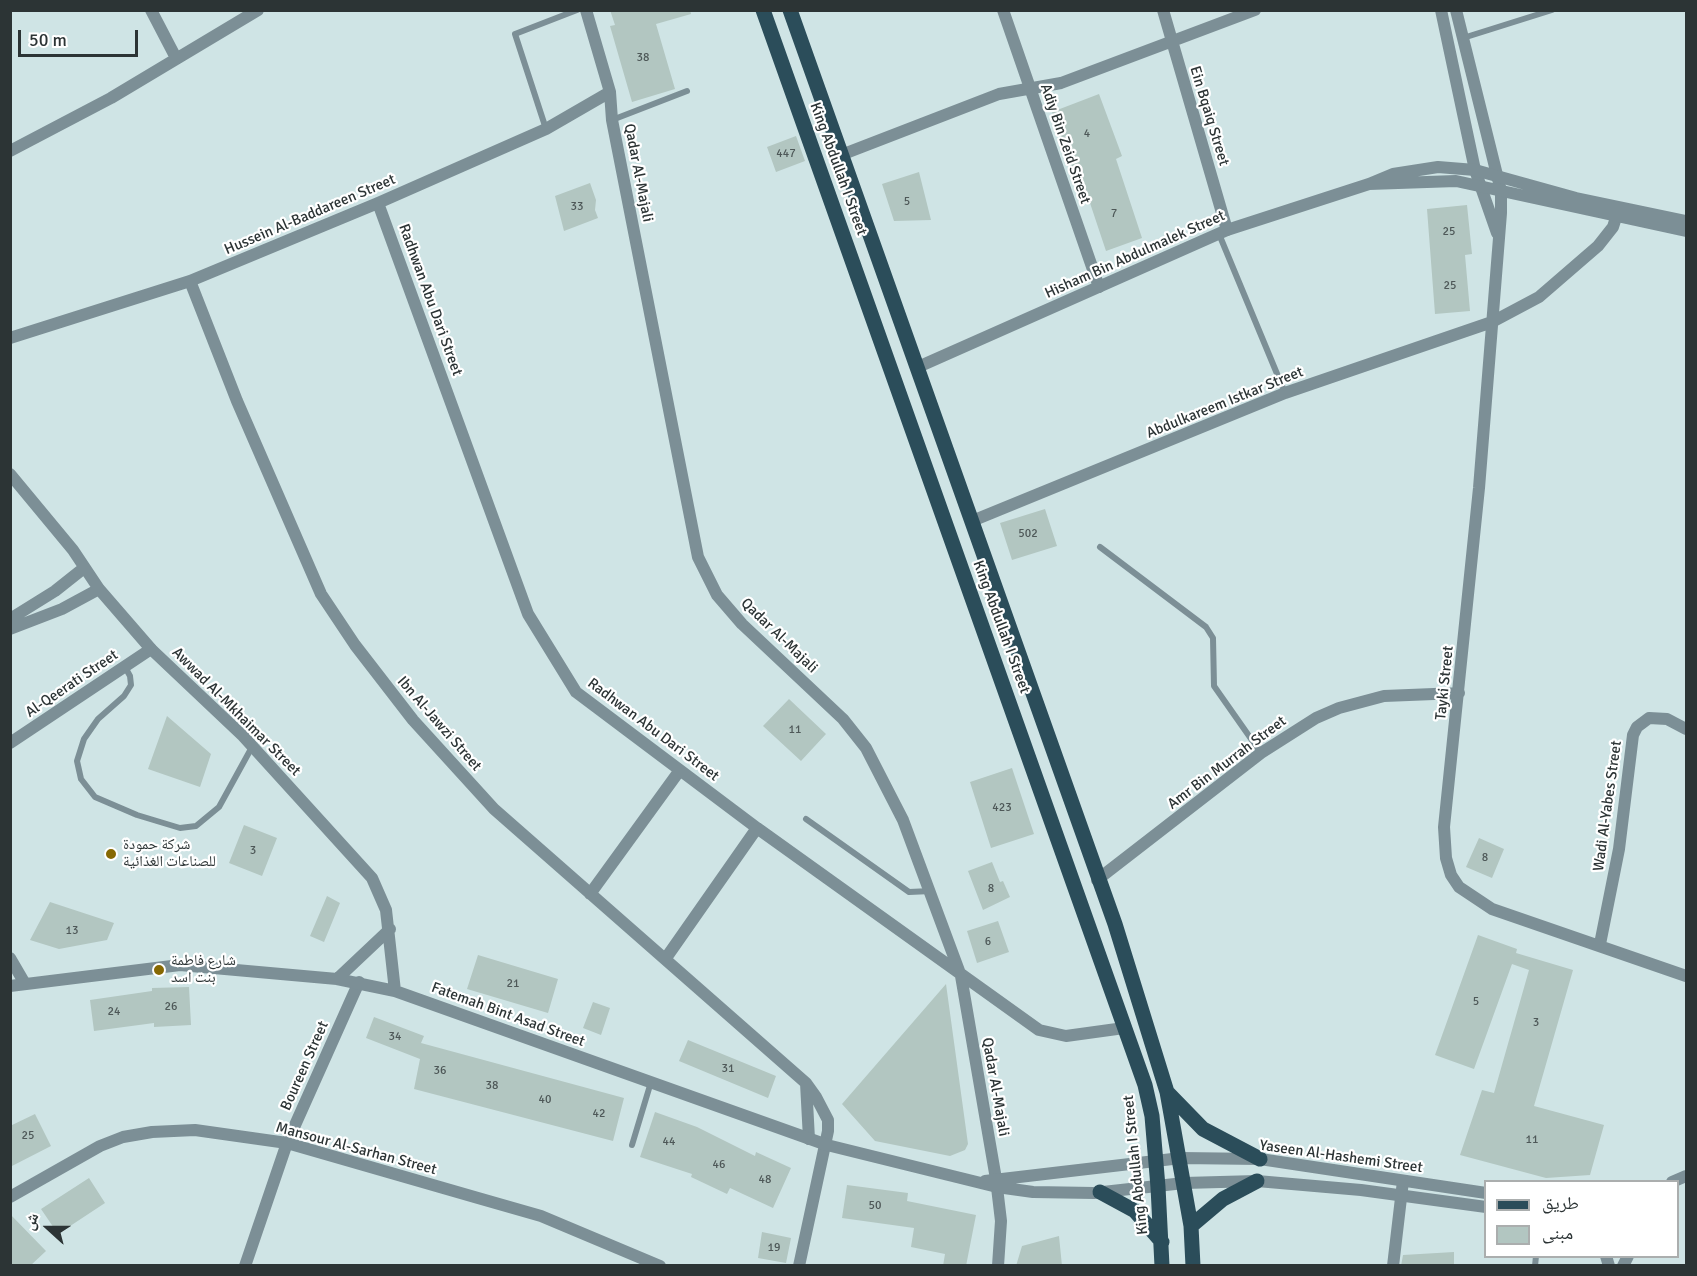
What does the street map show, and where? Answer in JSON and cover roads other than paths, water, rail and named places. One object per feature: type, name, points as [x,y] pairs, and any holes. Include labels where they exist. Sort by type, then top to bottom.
[{"type":"main road","name":"King Abdullah I Street","points":[[763,10],[1145,1085],[1152,1116],[1162,1266]]},
{"type":"main road","name":"King Abdullah I Street","points":[[790,10],[918,367],[1097,880],[1115,924],[1167,1092],[1181,1158],[1191,1226],[1193,1266]]},
{"type":"main road","points":[[1167,1092],[1203,1129],[1260,1159]]},
{"type":"main road","points":[[1191,1226],[1223,1198],[1257,1181]]},
{"type":"main road","points":[[1100,1192],[1136,1211],[1162,1243]]},
{"type":"street","points":[[151,10],[176,58]]},
{"type":"street","points":[[10,151],[111,98],[258,10]]},
{"type":"street","name":"Qadar Al-Majali","points":[[586,10],[609,92],[612,120],[698,558],[717,595],[741,624],[843,719],[866,748],[903,820],[932,891],[961,976],[997,1183],[1002,1246],[998,1266]]},
{"type":"street","name":"Adiy Bin Zeid Street","points":[[1003,10],[1100,287]]},
{"type":"street","name":"Ein Bqaiq Street","points":[[1163,10],[1223,232]]},
{"type":"street","points":[[841,155],[999,93],[1061,83],[1255,10]]},
{"type":"street","name":"Tayki Street","points":[[1441,10],[1475,170],[1498,234]]},
{"type":"street","name":"Tayki Street","points":[[1456,10],[1501,191],[1492,322],[1459,693],[1444,827],[1446,858],[1451,875],[1459,886],[1492,909],[1600,944],[1686,976]]},
{"type":"street","name":"Hussein Al-Baddareen Street","points":[[10,338],[190,281],[378,203],[546,129],[609,92]]},
{"type":"street","name":"Hisham Bin Abdulmalek Street","points":[[918,367],[1223,232],[1394,174],[1438,167],[1475,170],[1686,231]]},
{"type":"street","name":"Hisham Bin Abdulmalek Street","points":[[1369,184],[1440,181],[1479,185],[1618,213],[1686,221]]},
{"type":"street","name":"Radhwan Abu Dari Street","points":[[378,203],[528,614],[576,692],[757,828],[961,976],[1047,1034],[1066,1036],[1124,1028]]},
{"type":"street","name":"Abdulkareem Istkar Street","points":[[972,521],[1285,393],[1492,322],[1539,297],[1598,246],[1608,235],[1618,213]]},
{"type":"street","name":"Ibn Al-Jawzi Street","points":[[190,281],[237,401],[321,594],[355,645],[412,720],[494,809],[806,1083],[828,1120],[827,1144]]},
{"type":"street","name":"Awwad Al-Mkhaimar Street","points":[[10,474],[99,589],[151,649],[252,746],[372,878],[386,910],[390,929],[395,991]]},
{"type":"street","points":[[10,619],[55,591],[84,568]]},
{"type":"street","points":[[10,629],[62,609],[99,589]]},
{"type":"street","name":"Al-Qeerati Street","points":[[10,743],[151,649]]},
{"type":"street","name":"Amr Bin Murrah Street","points":[[1097,880],[1261,753],[1316,718],[1361,701],[1384,696],[1459,693]]},
{"type":"street","name":"Wadi Al-Yabes Street","points":[[1600,944],[1619,849],[1633,735],[1642,721],[1649,718],[1667,719],[1686,729]]},
{"type":"street","points":[[590,894],[680,770]]},
{"type":"street","points":[[666,958],[757,828]]},
{"type":"street","points":[[337,979],[390,929]]},
{"type":"street","points":[[10,958],[24,982]]},
{"type":"street","name":"Fatemah Bint Asad Street","points":[[10,986],[24,982],[180,965],[359,982],[395,991],[827,1144],[1033,1192],[1100,1192],[1158,1187]]},
{"type":"street","name":"Boureen Street","points":[[245,1266],[287,1143],[359,982]]},
{"type":"street","points":[[806,1083],[809,1139]]},
{"type":"street","name":"Mansour Al-Sarhan Street","points":[[10,1197],[100,1146],[142,1133],[195,1130],[287,1143],[541,1216],[601,1239],[660,1266]]},
{"type":"street","points":[[800,1266],[814,1187],[827,1144]]},
{"type":"street","name":"Yaseen Al-Hashemi Street","points":[[1155,1161],[1181,1158],[1260,1159],[1484,1193]]},
{"type":"street","name":"Fatemah Bint Asad Street","points":[[997,1183],[1155,1161]]},
{"type":"street","name":"Yaseen Al-Hashemi Street","points":[[1158,1187],[1184,1183],[1257,1181],[1401,1195],[1484,1207]]},
{"type":"street","points":[[1393,1266],[1403,1181]]},
{"type":"lane","points":[[546,129],[515,34],[577,10]]},
{"type":"lane","points":[[1463,38],[1552,10]]},
{"type":"lane","points":[[612,120],[687,91]]},
{"type":"lane","points":[[1223,232],[1285,393]]},
{"type":"lane","points":[[1100,547],[1206,627],[1213,638],[1214,686],[1261,753]]},
{"type":"lane","points":[[124,667],[130,676],[131,684],[124,696],[98,719],[84,739],[77,760],[81,779],[95,797],[137,815],[180,828],[196,826],[219,807],[252,746]]},
{"type":"lane","points":[[806,819],[909,892],[932,891]]},
{"type":"lane","points":[[632,1145],[651,1082]]},
{"type":"place","name":"شركة حمودة للصناعات الغذائية","points":[[111,854]]},
{"type":"place","name":"شارع فاطمة بنت اسد","points":[[159,970]]}]
